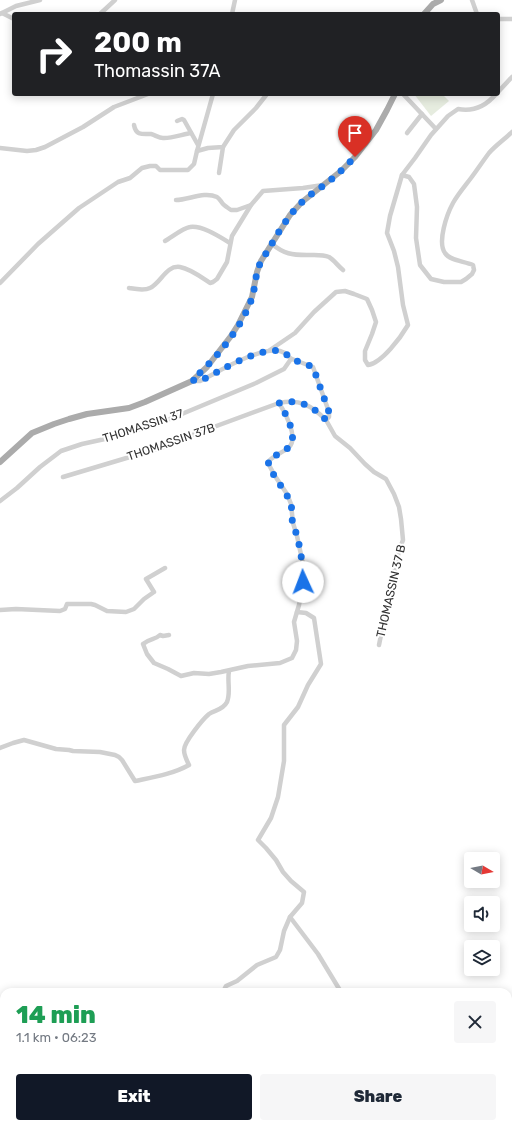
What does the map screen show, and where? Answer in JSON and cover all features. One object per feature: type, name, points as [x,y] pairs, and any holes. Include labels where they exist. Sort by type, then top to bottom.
[{"type":"main road","points":[[426,12],[433,4],[441,0]]},
{"type":"main road","points":[[0,462],[32,434],[69,418],[129,408],[145,402],[192,380],[207,367],[238,325],[252,297],[257,272],[261,261],[290,215],[302,202],[325,185],[355,157],[376,130],[394,96]]},
{"type":"street","points":[[1,13],[16,6],[40,0]]},
{"type":"street","points":[[102,12],[115,0]]},
{"type":"street","points":[[232,12],[235,0]]},
{"type":"street","points":[[472,0],[476,12]]},
{"type":"street","points":[[1,13],[12,18]]},
{"type":"street","points":[[500,19],[512,19]]},
{"type":"street","points":[[500,90],[512,77]]},
{"type":"street","points":[[0,148],[27,152],[45,147],[83,127],[114,107],[143,96]]},
{"type":"street","points":[[0,283],[38,244],[79,208],[118,182],[130,178],[142,168],[150,166],[156,166],[160,170],[188,170],[194,164],[212,96]]},
{"type":"street","points":[[219,173],[223,147],[234,130],[256,108],[265,96]]},
{"type":"street","points":[[405,96],[436,129]]},
{"type":"street","points":[[192,380],[200,381],[250,356],[270,350],[295,333],[314,312],[336,292],[345,291],[367,299],[372,310],[376,322],[365,351],[365,360],[368,365],[374,364],[387,352],[401,337],[408,325],[403,305],[398,267],[387,232],[402,175],[431,135],[448,116],[458,109],[465,111],[477,109],[492,100],[495,96]]},
{"type":"street","points":[[407,133],[422,114]]},
{"type":"street","points":[[177,122],[182,119],[184,120],[198,145]]},
{"type":"street","points":[[134,125],[135,130],[141,134],[151,134],[163,138],[191,133]]},
{"type":"street","points":[[402,175],[409,177],[414,184],[416,238],[420,265],[431,279],[444,282],[461,282],[466,280],[472,274],[474,270],[473,265],[450,258],[445,254],[442,239],[444,225],[452,204],[467,183],[490,152],[512,132]]},
{"type":"street","points":[[197,151],[208,148],[223,147]]},
{"type":"street","points":[[129,288],[136,290],[151,288],[170,269],[179,266],[189,270],[210,283],[214,282],[227,262],[232,236],[250,205],[263,190],[303,188],[325,185]]},
{"type":"street","points":[[176,200],[209,195],[218,198],[231,210],[237,210],[250,205]]},
{"type":"street","points":[[166,241],[190,227],[209,230],[230,243]]},
{"type":"street","points":[[272,244],[279,250],[286,253],[327,256],[343,270]]},
{"type":"street","name":"THOMASSIN 37 B","points":[[270,350],[286,353],[291,359],[313,367],[329,412],[329,417],[326,420],[335,436],[350,448],[374,472],[386,479],[399,507],[403,540],[399,551],[379,645]]},
{"type":"street","name":"THOMASSIN 37","points":[[0,501],[61,451],[82,444],[114,437],[165,421],[256,383],[284,368],[291,359]]},
{"type":"street","points":[[169,635],[160,635],[159,637],[148,639],[143,644],[146,654],[154,663],[181,676],[194,673],[209,674],[248,666],[280,663],[292,658],[296,650],[297,641],[294,622],[303,582],[302,564],[293,523],[291,504],[268,461],[278,453],[283,452],[291,445],[292,441],[292,432],[284,411],[279,403],[291,401],[309,406],[326,420]]},
{"type":"street","name":"THOMASSIN 37B","points":[[63,477],[170,445],[184,438],[279,403]]},
{"type":"street","points":[[0,610],[16,609],[60,611],[65,609],[67,604],[91,604],[107,611],[126,612],[134,609],[154,592],[146,579],[165,568]]},
{"type":"street","points":[[225,988],[226,986],[237,981],[257,964],[276,957],[280,950],[284,930],[290,918],[302,903],[304,892],[283,872],[276,860],[258,840],[271,818],[278,797],[284,761],[284,725],[298,707],[321,664],[314,618],[306,613],[297,612]]},
{"type":"street","points":[[0,748],[24,740],[56,749],[100,752],[115,755],[122,760],[136,781],[179,770],[189,765],[184,752],[185,747],[198,726],[210,713],[220,709],[227,701],[229,696],[229,671]]},
{"type":"street","points":[[290,918],[318,954],[338,988]]},
{"type":"shaded area","points":[[416,96],[444,96],[449,101],[431,116]]},
{"type":"route","points":[[303,582],[302,564],[293,523],[291,504],[268,461],[273,456],[283,452],[291,445],[292,441],[292,432],[284,411],[279,403],[291,401],[300,403],[309,406],[326,420],[329,417],[329,412],[313,367],[291,359],[286,353],[270,350],[250,356],[200,381],[192,380],[207,367],[231,336],[246,312],[252,297],[257,272],[261,261],[290,215],[302,202],[325,185],[355,157]]}]
